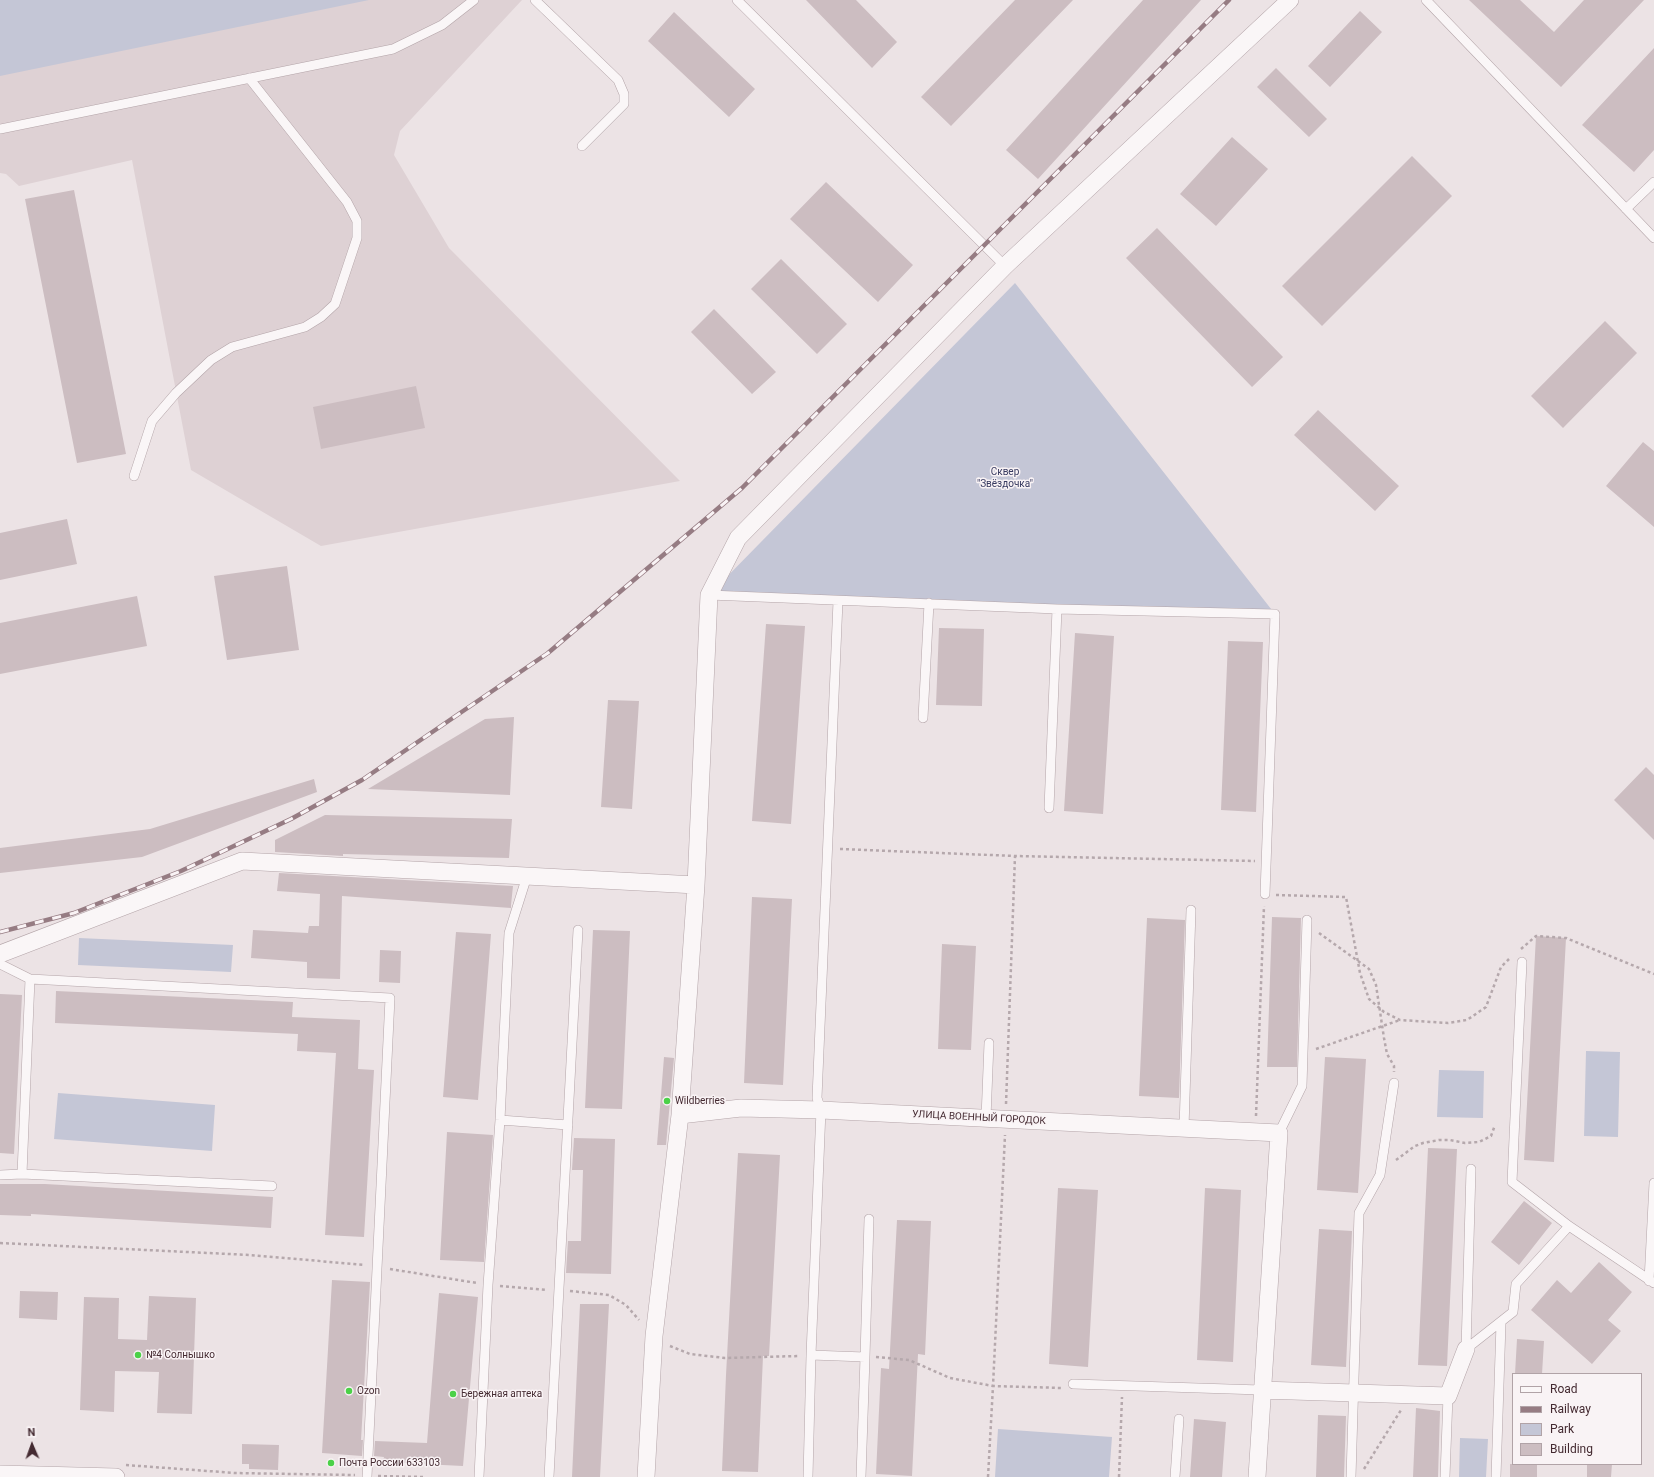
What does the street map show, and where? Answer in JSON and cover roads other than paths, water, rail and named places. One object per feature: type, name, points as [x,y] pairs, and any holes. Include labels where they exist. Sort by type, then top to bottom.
[{"type":"street","points":[[646,1477],[654,1336],[680,1115],[696,885],[709,595],[738,538],[1004,266],[1290,0]]},
{"type":"street","points":[[0,954],[242,861],[696,885]]},
{"type":"street","name":"УЛИЦА ВОЕННЫЙ ГОРОДОК","points":[[680,1115],[741,1108],[821,1110],[1279,1133]]},
{"type":"street","points":[[1257,1477],[1261,1390],[1279,1133]]},
{"type":"street","points":[[1261,1390],[1448,1396],[1466,1349]]},
{"type":"street","points":[[0,1474],[116,1477]]},
{"type":"lane","points":[[0,129],[393,49],[442,25],[474,0]]},
{"type":"lane","points":[[535,0],[618,80],[624,94],[624,104],[582,146]]},
{"type":"lane","points":[[737,0],[1004,266]]},
{"type":"lane","points":[[1426,0],[1654,238]]},
{"type":"lane","points":[[134,476],[152,421],[176,393],[211,360],[232,347],[305,327],[321,317],[335,304],[357,238],[356,221],[347,202],[249,78]]},
{"type":"lane","points":[[1626,209],[1654,182]]},
{"type":"lane","points":[[709,595],[1057,609],[1275,614],[1265,894]]},
{"type":"lane","points":[[808,1477],[811,1356],[821,1110],[817,1098],[838,601]]},
{"type":"lane","points":[[923,718],[929,603]]},
{"type":"lane","points":[[1048,808],[1057,609]]},
{"type":"lane","points":[[479,1477],[488,1285],[500,1120],[509,933],[527,876]]},
{"type":"lane","points":[[1184,1128],[1191,910]]},
{"type":"lane","points":[[1279,1133],[1302,1086],[1307,920]]},
{"type":"lane","points":[[549,1477],[578,930]]},
{"type":"lane","points":[[1522,962],[1512,1182],[1569,1226],[1652,1282]]},
{"type":"lane","points":[[0,964],[30,979],[390,998],[367,1476]]},
{"type":"lane","points":[[22,1174],[30,979]]},
{"type":"lane","points":[[986,1118],[989,1043]]},
{"type":"lane","points":[[1351,1477],[1352,1392],[1359,1213],[1380,1175],[1394,1083]]},
{"type":"lane","points":[[500,1120],[568,1125]]},
{"type":"lane","points":[[1466,1349],[1471,1169]]},
{"type":"lane","points":[[0,1174],[272,1186]]},
{"type":"lane","points":[[1652,1282],[1654,1184]]},
{"type":"lane","points":[[861,1477],[869,1219]]},
{"type":"lane","points":[[1466,1349],[1501,1323],[1513,1312],[1516,1284],[1569,1226]]},
{"type":"lane","points":[[1496,1477],[1501,1323]]},
{"type":"lane","points":[[811,1356],[865,1357]]},
{"type":"lane","points":[[1071,1386],[1261,1390]]},
{"type":"lane","points":[[1445,1477],[1448,1396]]},
{"type":"lane","points":[[1175,1477],[1179,1419]]},
{"type":"railway","points":[[0,932],[74,913],[181,871],[291,819],[362,780],[548,653],[742,488],[1229,0]]},
{"type":"place","name":"Wildberries","points":[[667,1101]]},
{"type":"place","name":"№4 Солнышко","points":[[138,1355]]},
{"type":"place","name":"Ozon","points":[[349,1391]]},
{"type":"place","name":"Бережная аптека","points":[[453,1394]]},
{"type":"place","name":"Почта России 633103","points":[[331,1463]]},
{"type":"park label","name":"Сквер \"Звёздочка\"","points":[[1005,478]]}]
